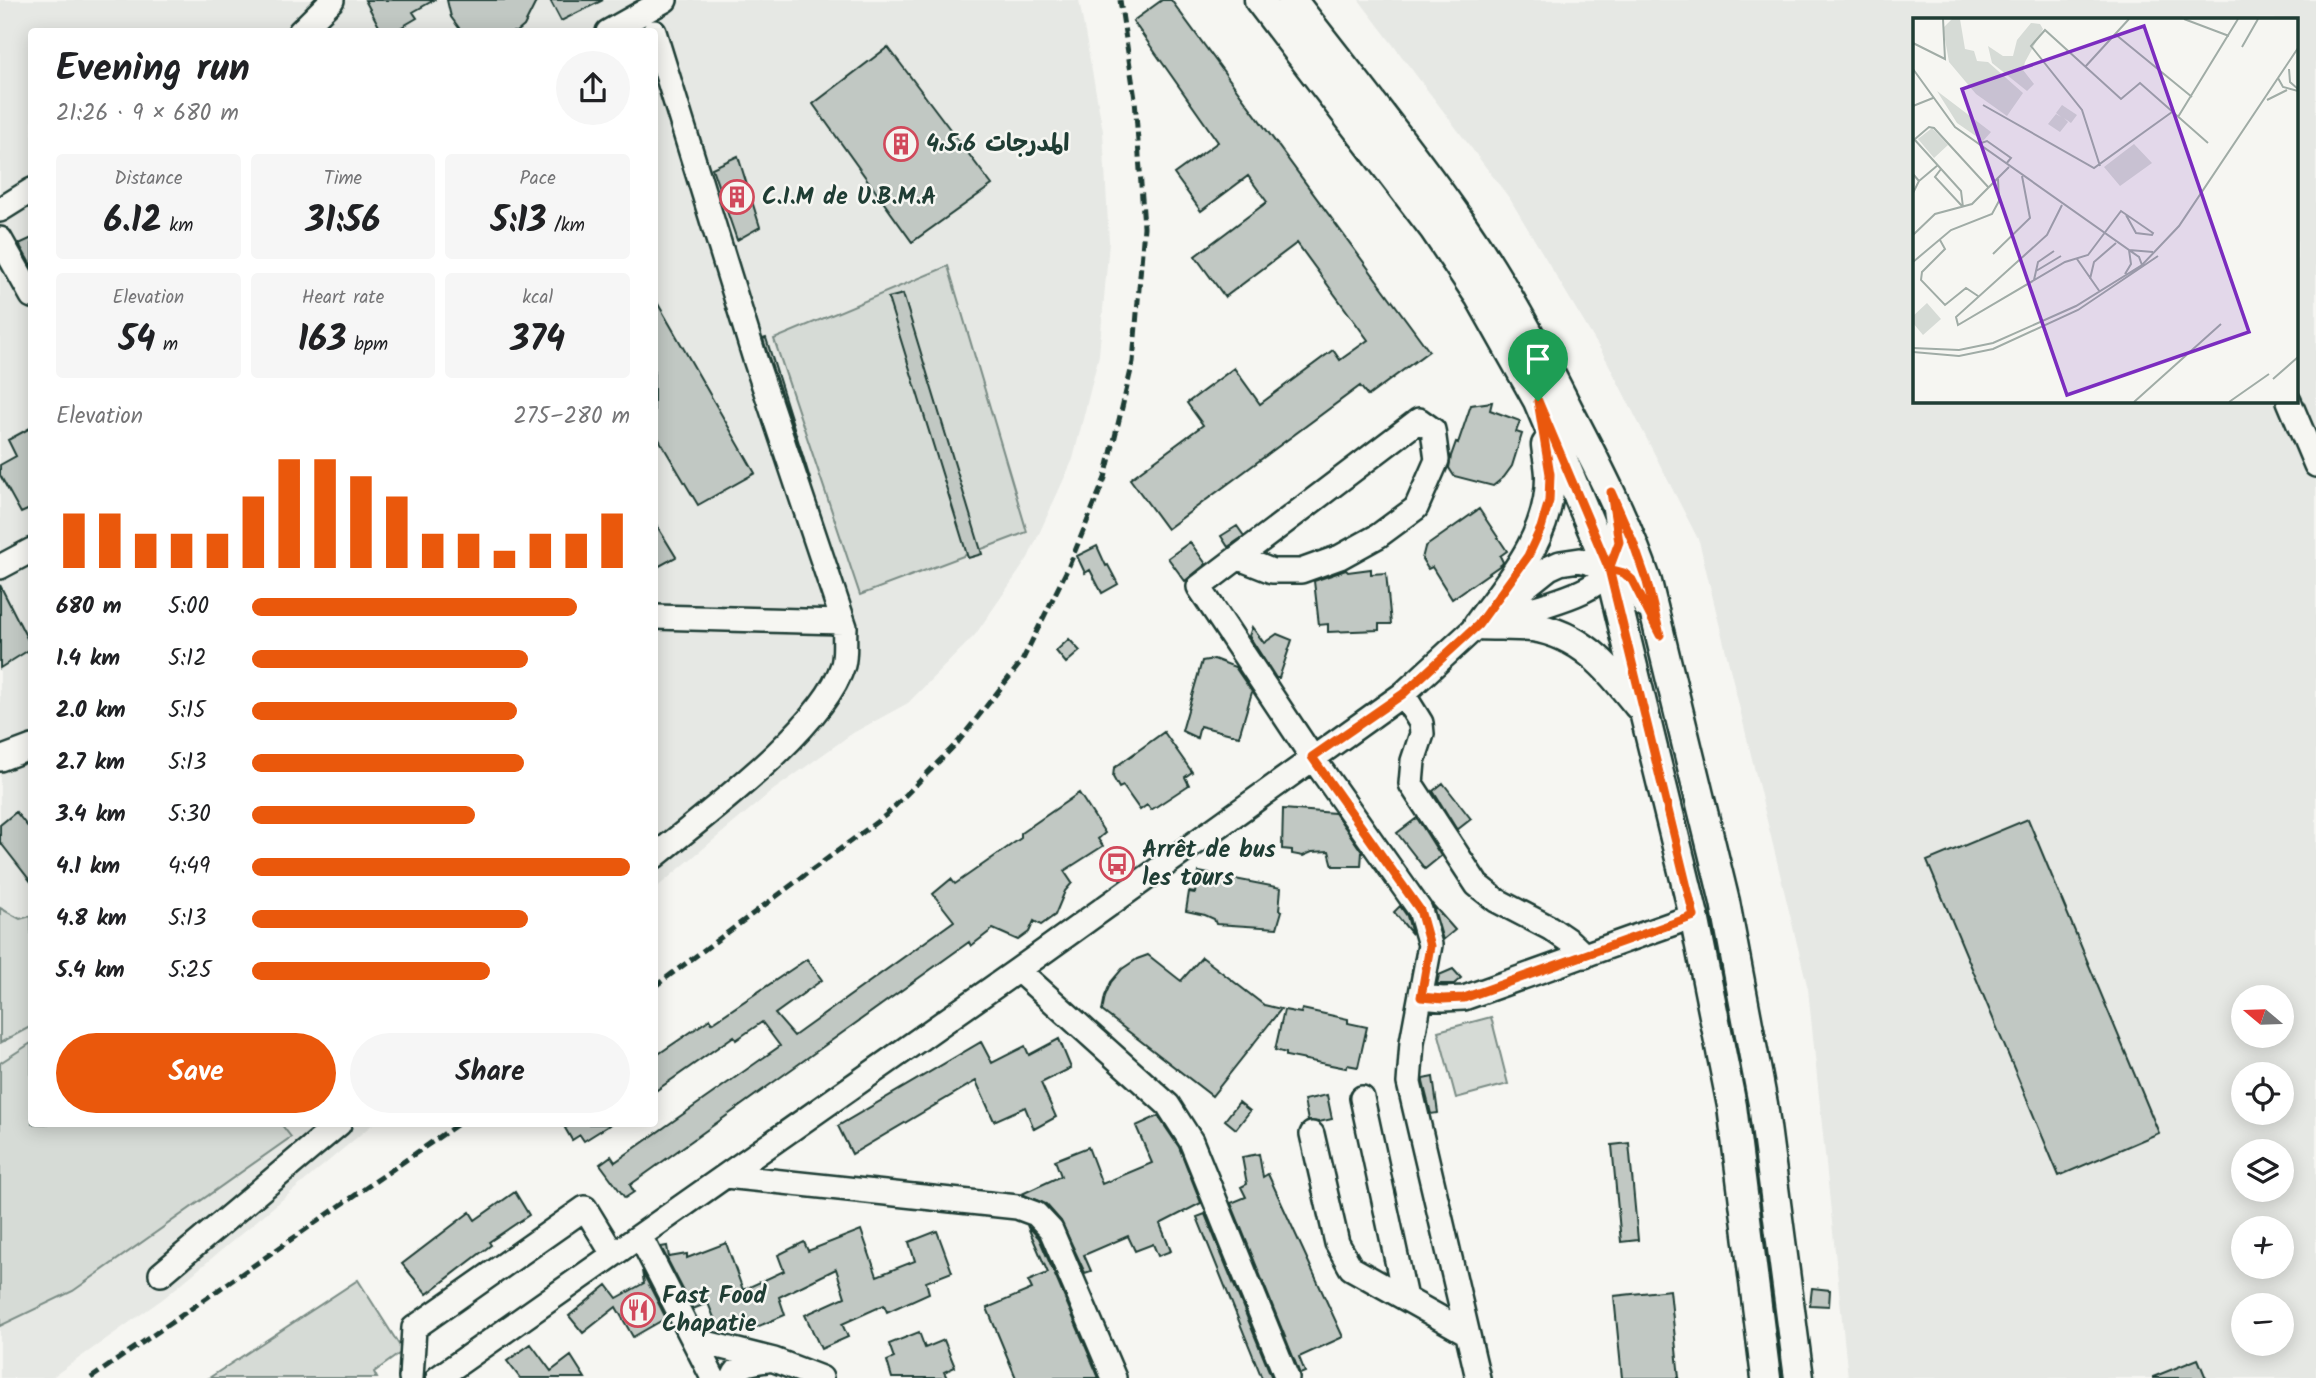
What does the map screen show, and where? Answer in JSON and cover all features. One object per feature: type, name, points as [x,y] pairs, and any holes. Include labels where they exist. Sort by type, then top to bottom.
[{"type":"main road","points":[[1259,0],[1433,229],[1479,296],[1538,401],[1609,569],[1694,916],[1732,1106],[1766,1378]]},
{"type":"main road","points":[[1292,0],[1459,220],[1491,269],[1532,337],[1611,492],[1633,542],[1647,582],[1726,902],[1763,1104],[1799,1378]]},
{"type":"main road","points":[[1478,625],[1528,556],[1541,528],[1549,501],[1550,474],[1538,401]]},
{"type":"main road","points":[[1478,625],[1532,627],[1559,634],[1575,642],[1604,664],[1643,712]]},
{"type":"street","points":[[304,28],[332,0]]},
{"type":"street","points":[[621,28],[655,18]]},
{"type":"street","points":[[658,28],[755,359],[845,627],[843,664],[826,697],[797,732],[758,770],[658,854]]},
{"type":"street","points":[[0,210],[28,192]]},
{"type":"street","points":[[0,239],[28,289]]},
{"type":"street","points":[[2288,402],[2316,465]]},
{"type":"street","points":[[1239,558],[1272,571],[1301,571],[1340,557],[1378,536],[1416,508],[1437,460],[1433,430],[1419,420],[1199,587],[1312,757],[1420,910],[1430,946],[1412,1042],[1409,1083],[1478,1378]]},
{"type":"street","points":[[1478,625],[1580,593],[1600,582],[1609,569],[1619,542],[1611,492]]},
{"type":"street","points":[[0,567],[28,552]]},
{"type":"street","points":[[438,1378],[1018,970],[1403,694],[1478,625],[1549,568],[1580,560],[1624,573],[1632,580],[1660,635]]},
{"type":"street","points":[[658,617],[843,622]]},
{"type":"street","points":[[1403,694],[1421,723],[1422,734],[1413,761],[1411,784],[1477,885],[1496,900],[1550,928],[1584,956]]},
{"type":"street","points":[[0,759],[28,748]]},
{"type":"street","points":[[1421,997],[1464,998],[1694,916]]},
{"type":"street","points":[[1018,970],[1168,1105],[1191,1141],[1287,1378]]},
{"type":"street","points":[[1362,1098],[1405,1298]]},
{"type":"street","points":[[161,1274],[335,1127]]},
{"type":"street","points":[[1312,1134],[1337,1243],[1351,1268],[1467,1333]]},
{"type":"street","points":[[726,1176],[1017,1207],[1036,1213],[1051,1230],[1114,1378]]},
{"type":"street","points":[[411,1378],[414,1328],[444,1316],[533,1252],[585,1208],[613,1254]]},
{"type":"street","points":[[640,1236],[713,1378]]},
{"type":"street","points":[[694,1340],[774,1360],[812,1377]]},
{"type":"street","points":[[733,1378],[747,1362],[774,1360]]},
{"type":"shaded area","points":[[0,0],[1079,0],[1103,131],[1109,242],[1099,355],[1073,459],[1028,558],[975,635],[908,703],[853,733],[772,791],[658,886],[658,28],[28,28],[28,1127],[369,1127],[164,1298],[51,1378],[0,1378]]},
{"type":"shaded area","points":[[1359,0],[2316,0],[2316,1378],[1848,1378],[1808,989],[1699,541],[1606,359],[1510,199]]},
{"type":"shaded area","points":[[948,266],[1027,532],[860,595],[774,339]]},
{"type":"shaded area","points":[[0,908],[20,919],[28,917],[28,1028],[0,1043]]},
{"type":"shaded area","points":[[1491,1017],[1508,1084],[1456,1098],[1438,1031]]},
{"type":"shaded area","points":[[28,1045],[28,1127],[283,1127],[291,1137],[73,1291],[0,1326],[0,1063]]},
{"type":"shaded area","points":[[358,1280],[403,1351],[374,1372],[377,1378],[209,1378]]},
{"type":"building","points":[[365,0],[434,0],[413,12],[417,18],[400,28],[380,28]]},
{"type":"building","points":[[447,0],[537,0],[522,28],[459,28],[451,17]]},
{"type":"building","points":[[550,0],[603,0],[561,21]]},
{"type":"building","points":[[1162,0],[1171,0],[1429,351],[1368,396],[1360,386],[1167,529],[1130,479],[1203,425],[1187,403],[1234,368],[1260,404],[1333,350],[1340,360],[1368,340],[1297,243],[1225,297],[1195,256],[1267,202],[1248,176],[1201,211],[1174,174],[1218,142],[1133,21]]},
{"type":"building","name":"المدرجات 4،5،6","points":[[888,47],[992,185],[912,242],[813,104]]},
{"type":"building","name":"C.I.M de U.B.M.A","points":[[738,156],[760,227],[737,240],[712,168]]},
{"type":"building","points":[[28,240],[28,260],[19,244]]},
{"type":"building","points":[[903,294],[982,554],[968,558],[888,298]]},
{"type":"building","points":[[658,304],[755,473],[698,505],[658,438]]},
{"type":"building","points":[[766,338],[812,485],[768,355],[763,339]]},
{"type":"building","points":[[1492,402],[1490,410],[1520,421],[1516,432],[1522,434],[1512,466],[1493,486],[1454,476],[1449,468],[1471,405]]},
{"type":"building","points":[[28,429],[28,510],[21,513],[0,475],[0,465],[16,456],[8,440]]},
{"type":"building","points":[[1479,509],[1507,551],[1500,556],[1502,564],[1452,599],[1432,567],[1428,569],[1422,559],[1425,547]]},
{"type":"building","points":[[1237,526],[1244,536],[1228,547],[1221,536]]},
{"type":"building","points":[[658,528],[676,557],[658,567]]},
{"type":"building","points":[[1190,542],[1206,564],[1185,581],[1168,558]]},
{"type":"building","points":[[1097,546],[1118,584],[1102,593],[1090,570],[1085,573],[1077,556]]},
{"type":"building","points":[[1371,569],[1371,574],[1386,573],[1391,624],[1379,624],[1379,630],[1328,632],[1328,624],[1319,625],[1314,581],[1346,570]]},
{"type":"building","points":[[0,585],[28,640],[28,650],[0,668]]},
{"type":"building","points":[[1252,627],[1264,643],[1277,634],[1292,640],[1279,678],[1276,678],[1249,636]]},
{"type":"building","points":[[1069,639],[1080,651],[1066,663],[1056,651]]},
{"type":"building","points":[[1214,659],[1235,667],[1252,692],[1239,736],[1200,726],[1197,738],[1182,731],[1202,661]]},
{"type":"building","points":[[1164,732],[1192,772],[1185,777],[1189,785],[1151,810],[1147,805],[1140,810],[1123,786],[1119,788],[1113,777],[1114,768]]},
{"type":"building","points":[[1443,783],[1471,819],[1457,830],[1433,791]]},
{"type":"building","points":[[1079,793],[1105,833],[1098,839],[1103,846],[1064,871],[1072,883],[1065,891],[1055,915],[1041,925],[1034,921],[1029,932],[1018,940],[993,929],[971,946],[969,942],[630,1185],[634,1192],[625,1198],[600,1164],[611,1156],[615,1162],[780,1046],[762,1022],[736,1040],[734,1036],[658,1089],[658,1054],[710,1019],[712,1023],[807,959],[822,980],[775,1014],[794,1036],[954,921],[933,894],[951,879],[955,884],[1021,838],[1021,833]]},
{"type":"building","points":[[1283,809],[1335,813],[1362,852],[1361,866],[1333,866],[1329,851],[1312,852],[1303,856],[1292,854],[1292,850],[1282,849]]},
{"type":"building","points":[[16,812],[28,827],[28,878],[0,842],[0,825]]},
{"type":"building","points":[[1417,818],[1441,856],[1425,869],[1397,833]]},
{"type":"building","points":[[2028,819],[2159,1133],[2059,1176],[1927,861]]},
{"type":"building","points":[[1199,872],[1281,888],[1279,910],[1282,911],[1277,928],[1216,924],[1214,919],[1205,915],[1186,911],[1189,892],[1195,893]]},
{"type":"building","points":[[1400,906],[1407,916],[1412,934],[1394,912]]},
{"type":"building","points":[[1433,906],[1455,930],[1443,940]]},
{"type":"building","points":[[1148,955],[1181,981],[1202,957],[1264,1005],[1281,1009],[1212,1096],[1102,1011],[1111,982],[1122,969]]},
{"type":"building","points":[[1453,969],[1461,978],[1454,984],[1437,984],[1439,975]]},
{"type":"building","points":[[1302,1009],[1348,1019],[1348,1023],[1367,1027],[1358,1067],[1347,1065],[1346,1068],[1286,1056],[1286,1053],[1275,1050],[1284,1010],[1301,1013]]},
{"type":"building","points":[[1059,1039],[1071,1068],[1041,1083],[1056,1117],[1034,1129],[1025,1107],[994,1121],[976,1081],[852,1154],[838,1126],[981,1042],[992,1063],[1025,1046],[1029,1055]]},
{"type":"building","points":[[1433,1077],[1438,1113],[1431,1114],[1423,1079]]},
{"type":"building","points":[[1327,1095],[1332,1119],[1308,1121],[1304,1100]]},
{"type":"building","points":[[1239,1102],[1250,1111],[1236,1129],[1225,1120]]},
{"type":"building","points":[[1158,1116],[1179,1147],[1201,1203],[1160,1224],[1171,1251],[1158,1256],[1153,1244],[1135,1251],[1128,1236],[1084,1255],[1091,1271],[1085,1273],[1061,1221],[1046,1204],[1022,1194],[1061,1176],[1055,1160],[1088,1147],[1102,1184],[1152,1163],[1136,1126]]},
{"type":"building","points":[[606,1127],[584,1141],[580,1135],[572,1140],[565,1128]]},
{"type":"building","points":[[1629,1143],[1638,1240],[1621,1242],[1612,1145]]},
{"type":"building","points":[[1259,1154],[1263,1177],[1268,1174],[1343,1337],[1299,1357],[1305,1372],[1300,1374],[1231,1203],[1246,1197],[1241,1187],[1247,1184],[1242,1157]]},
{"type":"building","points":[[515,1192],[529,1215],[489,1242],[491,1245],[427,1294],[402,1264],[470,1212],[475,1220]]},
{"type":"building","points":[[1205,1214],[1272,1378],[1262,1378],[1197,1217]]},
{"type":"building","points":[[1027,1225],[1039,1238],[1099,1378],[1016,1378],[987,1308],[1032,1289],[1028,1281],[1048,1273]]},
{"type":"building","points":[[861,1230],[877,1276],[915,1261],[909,1242],[937,1231],[952,1272],[926,1282],[929,1293],[887,1312],[884,1305],[842,1324],[848,1337],[821,1349],[805,1315],[845,1297],[836,1269],[779,1297],[785,1315],[752,1329],[748,1317],[719,1330],[708,1303],[693,1309],[661,1247],[667,1246],[669,1257],[687,1254],[687,1258],[726,1243],[743,1290],[784,1271],[778,1255],[804,1242],[808,1251]]},
{"type":"building","points":[[642,1271],[666,1318],[633,1337],[616,1307],[583,1333],[569,1316],[607,1285],[617,1298],[644,1283]]},
{"type":"building","points":[[1812,1288],[1830,1290],[1829,1306],[1810,1305]]},
{"type":"building","points":[[1670,1290],[1679,1378],[1622,1378],[1614,1296]]},
{"type":"building","points":[[919,1332],[925,1348],[944,1340],[955,1367],[944,1372],[947,1378],[892,1378],[887,1361],[894,1358],[889,1344]]},
{"type":"building","points":[[531,1344],[551,1371],[571,1356],[585,1378],[520,1378],[507,1361]]},
{"type":"building","points":[[2198,1359],[2206,1378],[2153,1378],[2153,1377]]},
{"type":"railway","points":[[658,984],[886,815],[958,742],[1022,661],[1068,568],[1105,478],[1133,362],[1144,227],[1135,99],[1120,0]]},
{"type":"railway","points":[[91,1378],[454,1127]]},
{"type":"place","name":"المدرجات 4،5،6","points":[[901,144]]},
{"type":"place","name":"C.I.M de U.B.M.A","points":[[737,197]]},
{"type":"place","name":"Arrêt de bus les tours","points":[[1117,864]]},
{"type":"place","name":"Fast Food Chapatie","points":[[638,1310]]},
{"type":"route","points":[[1538,401],[1550,474],[1549,501],[1541,528],[1528,556],[1478,625],[1403,694],[1312,757],[1420,910],[1430,946],[1421,997],[1464,998],[1694,916],[1609,569],[1624,573],[1632,580],[1660,635],[1647,582],[1611,492],[1619,542],[1609,569],[1538,401]]}]
